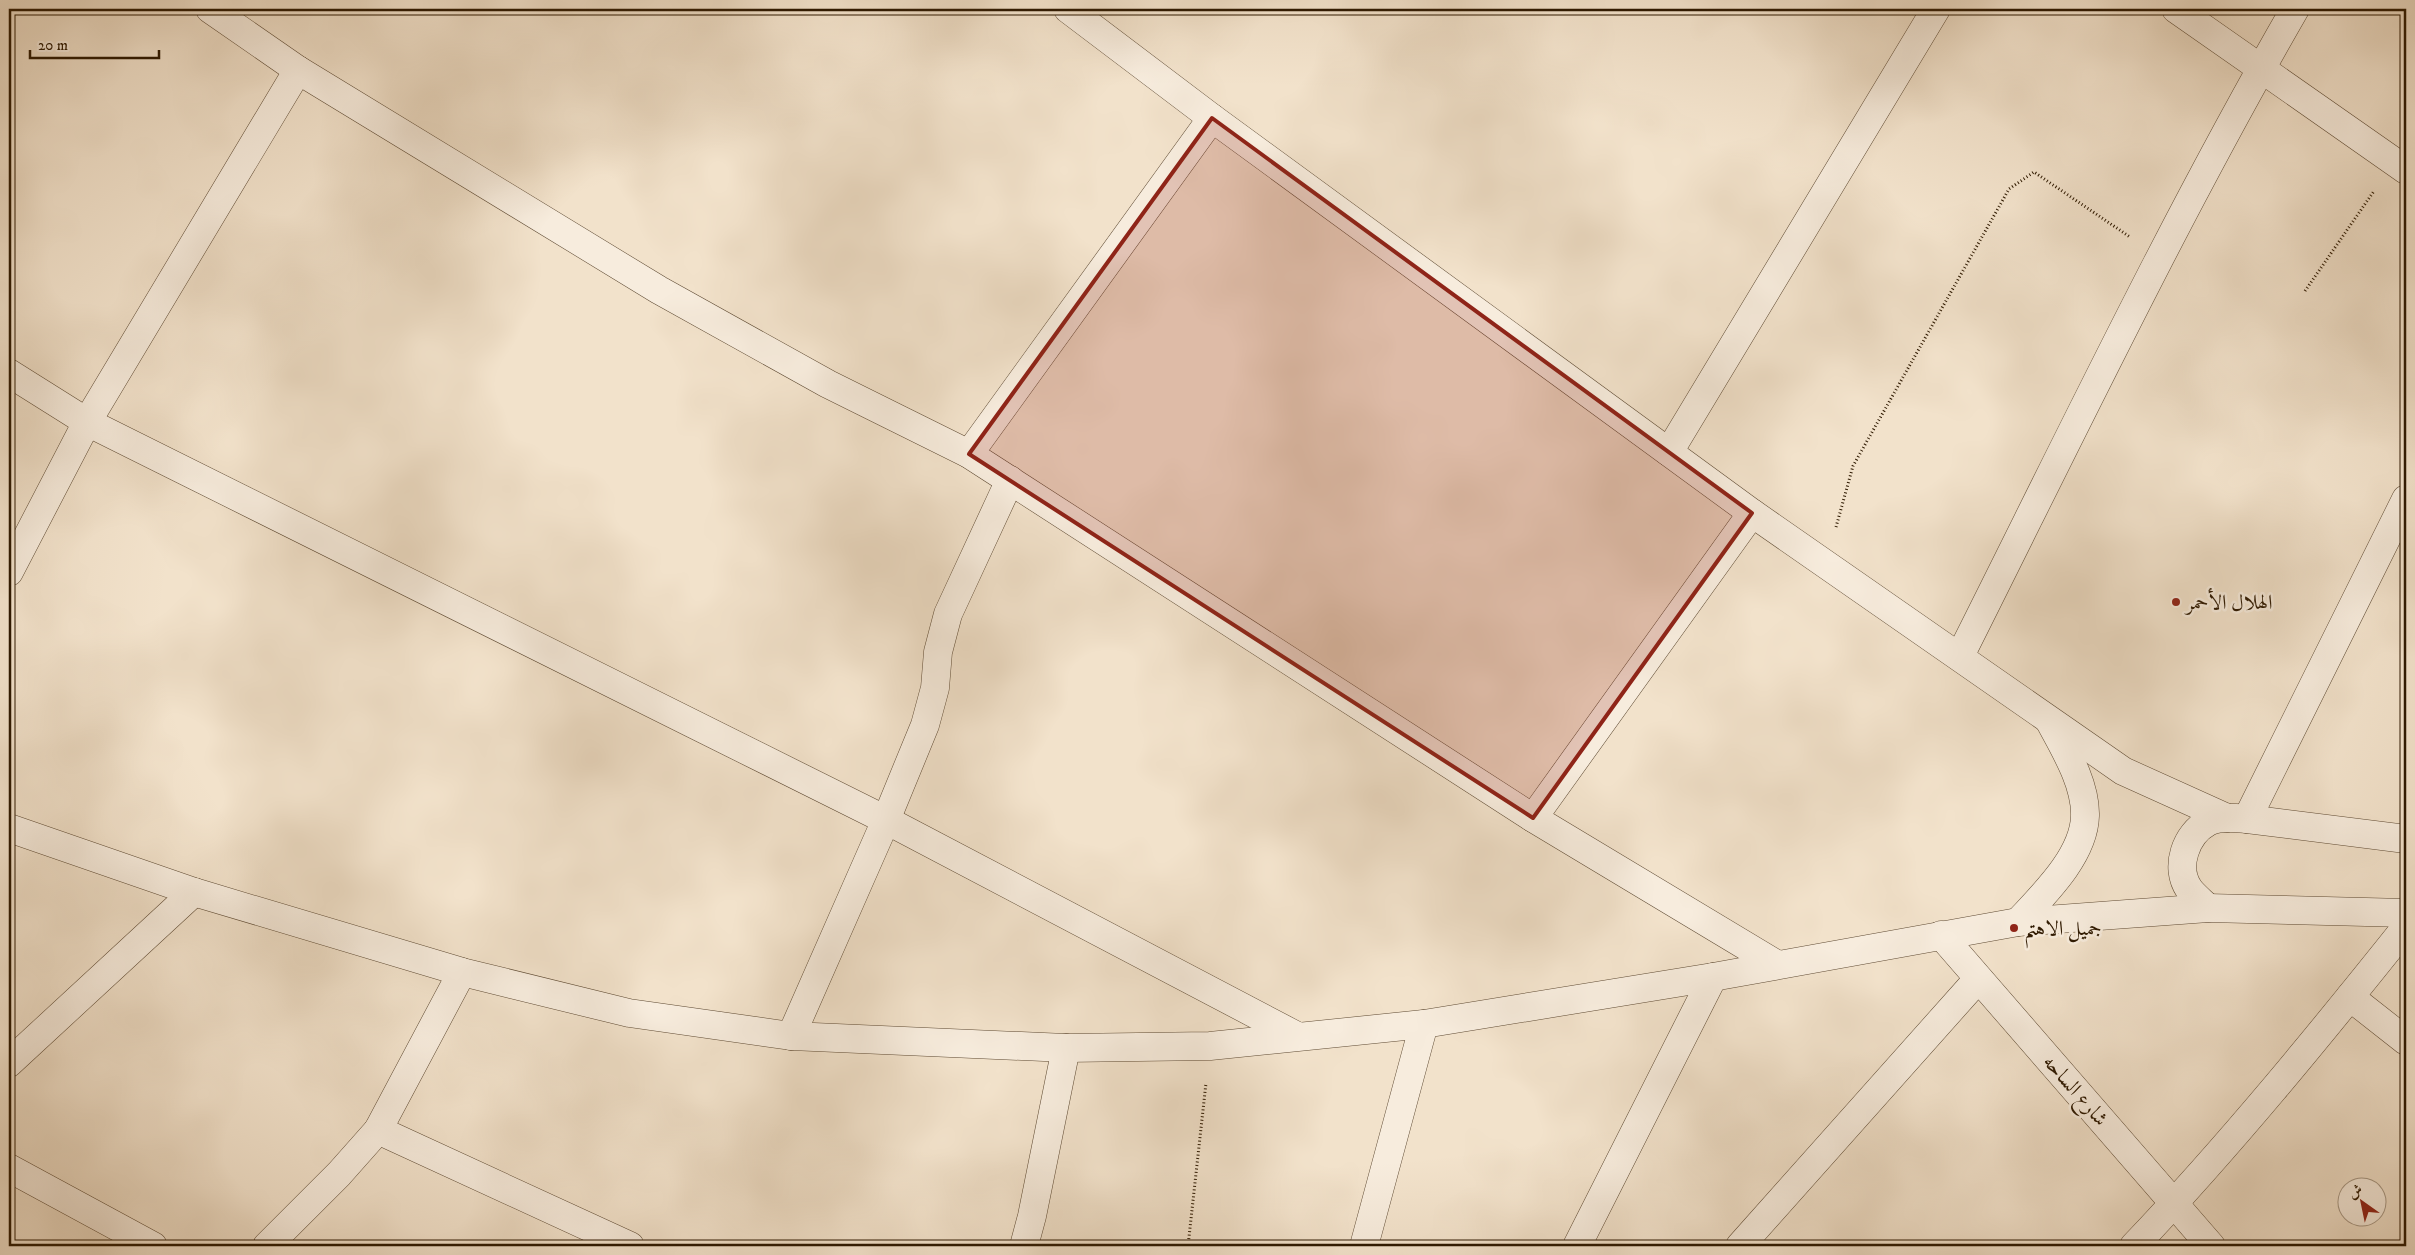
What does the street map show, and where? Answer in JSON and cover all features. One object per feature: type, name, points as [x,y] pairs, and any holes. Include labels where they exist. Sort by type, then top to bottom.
[{"type":"street","points":[[210,9],[298,70],[458,169],[742,337],[828,384],[969,454],[1533,818],[1776,964]]},
{"type":"street","points":[[1068,9],[1212,118],[1752,513],[1960,656],[2049,720],[2123,771],[2237,818]]},
{"type":"street","points":[[1669,452],[1936,9]]},
{"type":"street","points":[[2176,9],[2262,67],[2400,166]]},
{"type":"street","points":[[1960,656],[2161,258],[2262,67],[2296,9]]},
{"type":"street","points":[[9,572],[87,422],[298,70]]},
{"type":"street","points":[[969,454],[1212,118]]},
{"type":"street","points":[[9,373],[87,422],[886,820],[1297,1036]]},
{"type":"street","points":[[791,1036],[886,820],[925,725],[933,700],[938,652],[948,614],[1010,480]]},
{"type":"street","points":[[2237,818],[2406,499]]},
{"type":"street","points":[[1533,818],[1752,513]]},
{"type":"street","points":[[2018,922],[2062,872],[2077,844],[2085,817],[2082,793],[2067,755],[2049,720]]},
{"type":"street","points":[[2208,908],[2189,889],[2182,874],[2184,853],[2193,835],[2209,821],[2237,818],[2406,839]]},
{"type":"street","points":[[9,828],[194,892],[462,972],[629,1013],[791,1036],[1066,1048],[1210,1046],[1424,1024],[1713,977],[1776,964],[2018,922],[2208,908],[2406,913]]},
{"type":"street","points":[[9,1063],[194,892]]},
{"type":"street","points":[[2134,1246],[2175,1203],[2406,927]]},
{"type":"street","name":"شارع الساحه","points":[[1941,935],[2211,1246]]},
{"type":"street","points":[[267,1246],[339,1174],[378,1130],[462,972]]},
{"type":"street","points":[[1577,1246],[1713,977]]},
{"type":"street","points":[[1740,1246],[1978,979]]},
{"type":"street","points":[[2350,996],[2406,1042]]},
{"type":"street","points":[[1364,1246],[1424,1024]]},
{"type":"street","points":[[1024,1246],[1032,1216],[1066,1048]]},
{"type":"street","points":[[378,1130],[630,1246]]},
{"type":"street","points":[[9,1168],[153,1246]]},
{"type":"path","points":[[2305,291],[2400,166]]},
{"type":"path","points":[[1826,564],[1854,466],[2009,189],[2034,172],[2161,258]]},
{"type":"path","points":[[1188,1246],[1210,1046]]},
{"type":"highlighted area","points":[[1212,118],[1752,513],[1533,818],[969,454]]},
{"type":"place","name":"الهلال الأحمر","points":[[2176,602]]},
{"type":"place","name":"جميل الاهتم","points":[[2014,928]]}]
